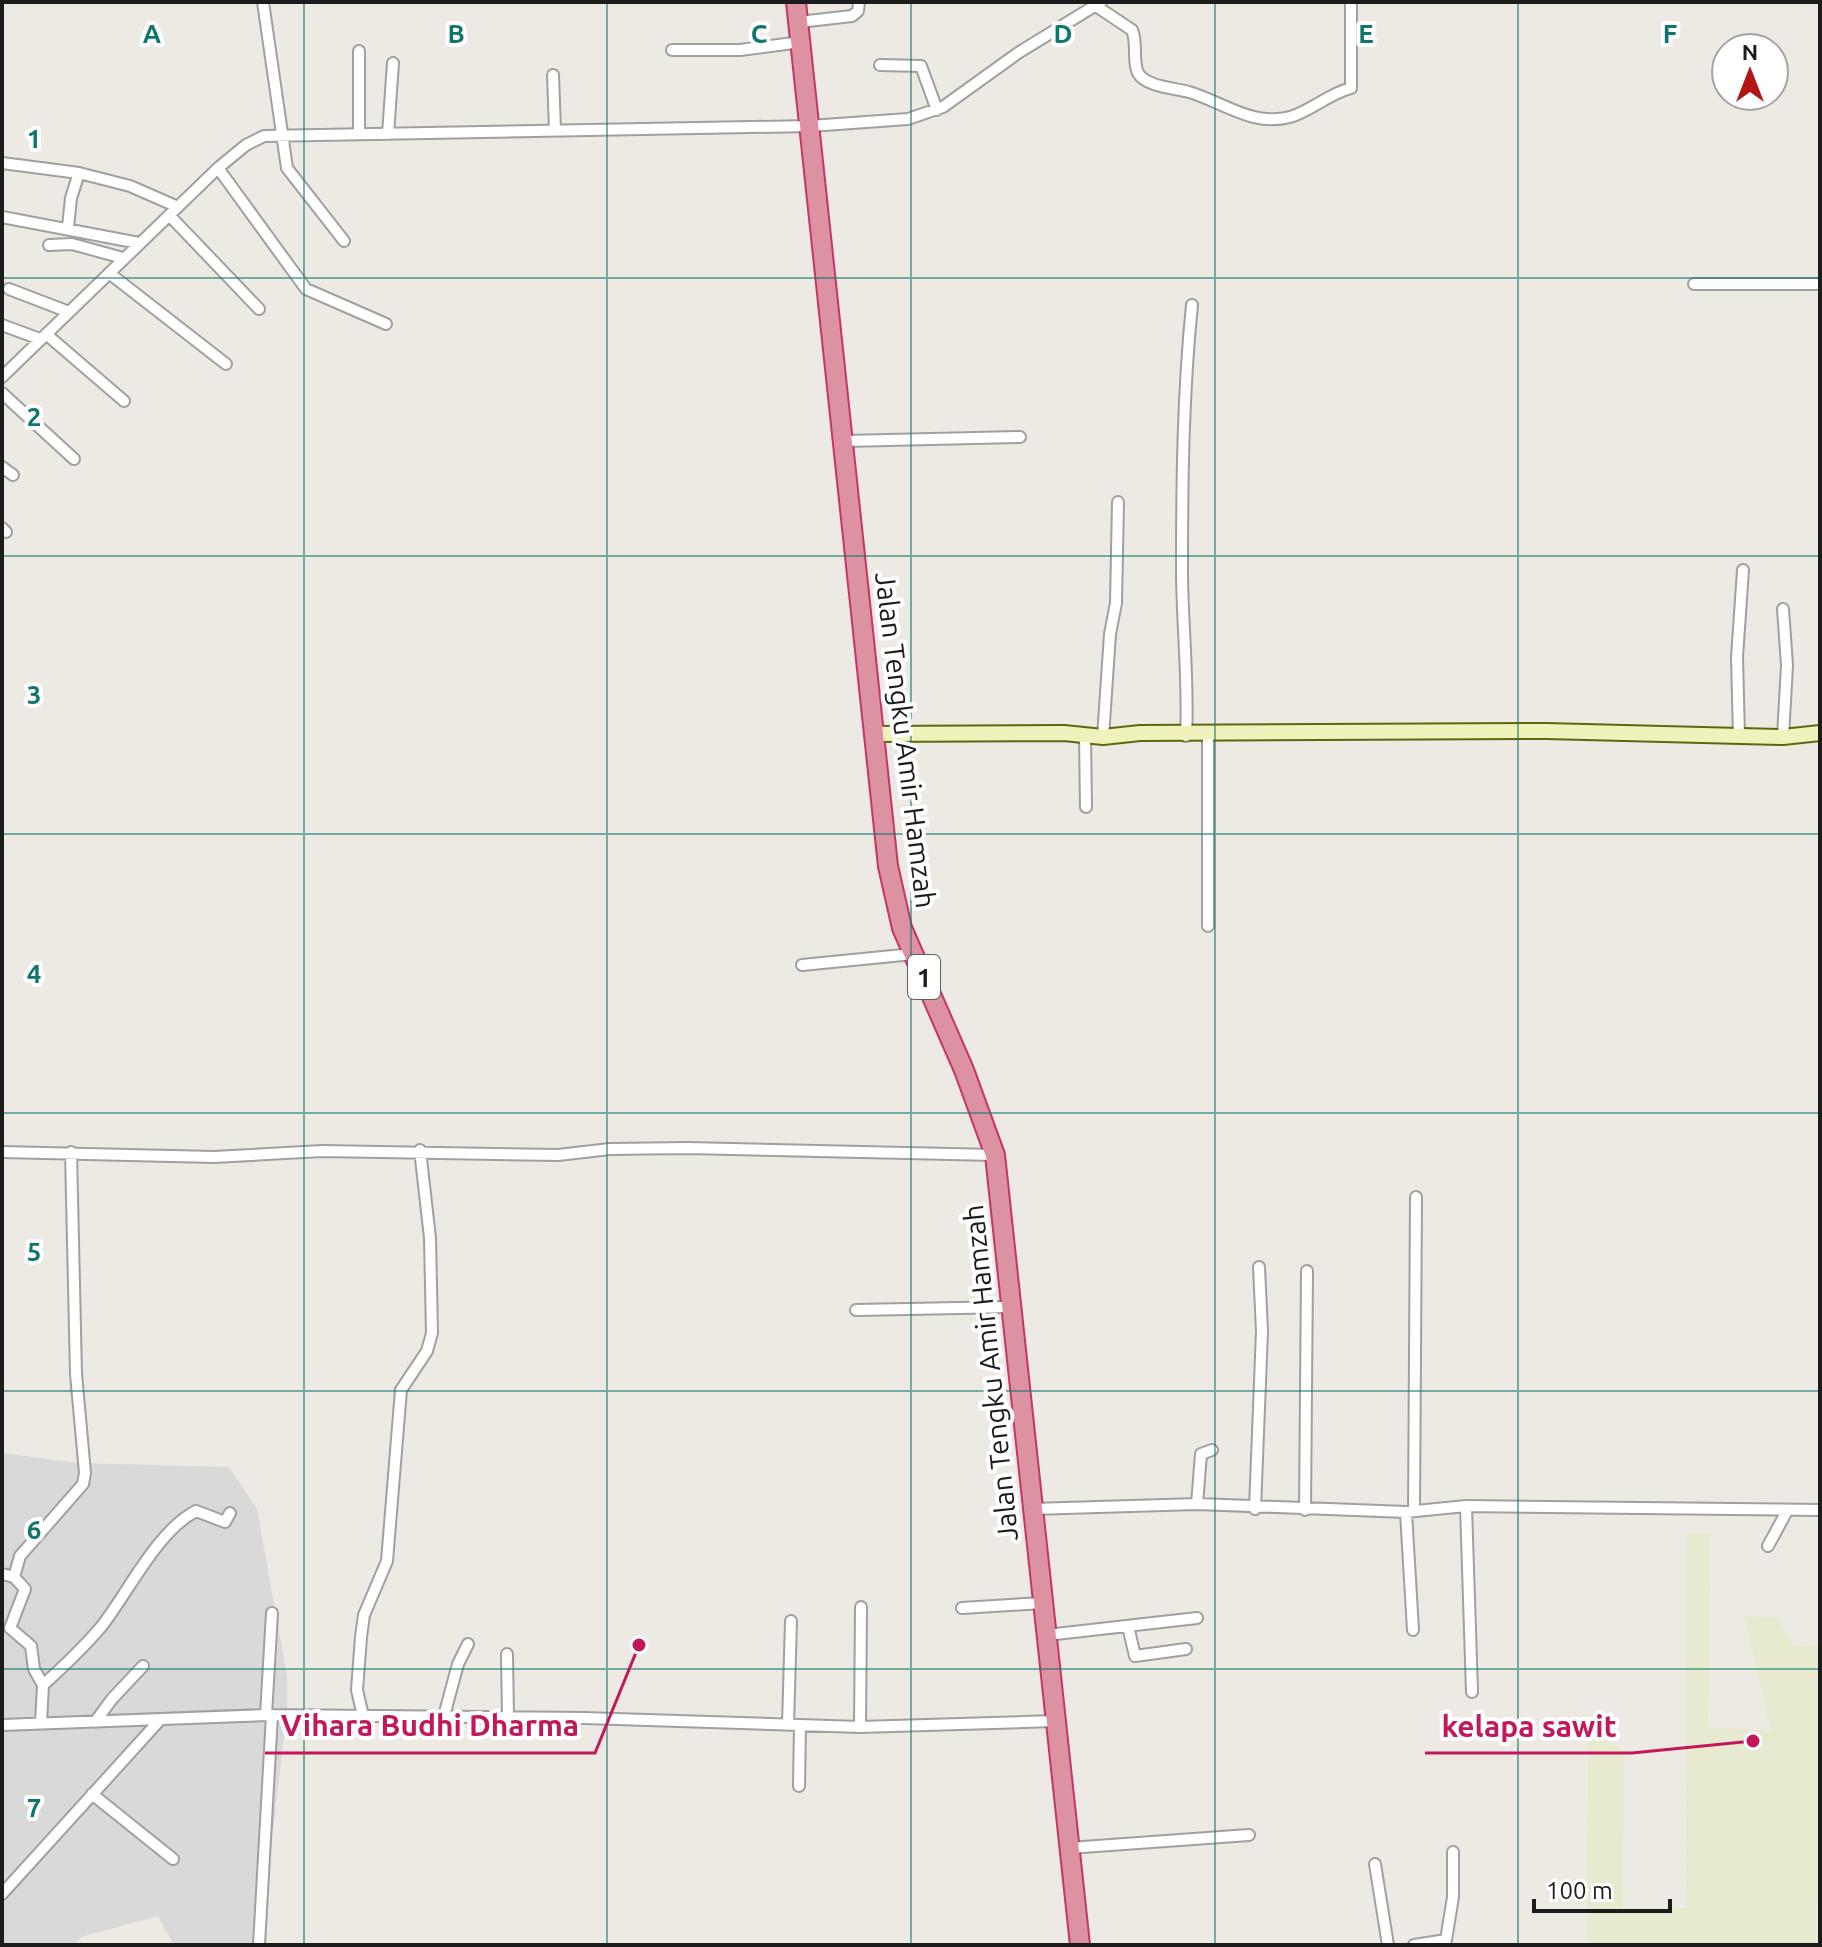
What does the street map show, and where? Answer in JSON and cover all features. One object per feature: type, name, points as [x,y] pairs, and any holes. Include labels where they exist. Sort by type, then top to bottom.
[{"type":"highway","name":"Jalan Tengku Amir Hamzah","points":[[796,2],[891,883],[898,916],[968,1080],[995,1155],[1080,1945]]},
{"type":"street","points":[[263,2],[288,171],[344,241]]},
{"type":"street","points":[[799,22],[852,16],[858,11],[859,2]]},
{"type":"street","points":[[2,377],[218,168],[252,141],[283,133],[810,126],[908,119],[940,109],[1018,53],[1095,4],[1132,30],[1138,72],[1146,80],[1194,94],[1240,113],[1279,118],[1294,116],[1325,97],[1351,88],[1351,2]]},
{"type":"street","points":[[672,50],[740,50],[801,42]]},
{"type":"street","points":[[359,51],[359,133]]},
{"type":"street","points":[[388,134],[393,63]]},
{"type":"street","points":[[880,65],[921,66],[940,109]]},
{"type":"street","points":[[553,75],[555,130]]},
{"type":"street","points":[[2,163],[79,173],[130,186],[174,211],[259,309]]},
{"type":"street","points":[[218,168],[301,283],[319,296],[386,324]]},
{"type":"street","points":[[68,227],[71,198],[79,173]]},
{"type":"street","points":[[2,217],[68,227],[139,243]]},
{"type":"street","points":[[49,245],[72,244],[123,258]]},
{"type":"street","points":[[109,273],[226,364]]},
{"type":"street","points":[[1694,284],[1820,284]]},
{"type":"street","points":[[9,289],[69,312]]},
{"type":"street","points":[[1186,736],[1189,686],[1182,571],[1184,393],[1192,305]]},
{"type":"street","points":[[2,325],[43,336],[124,401]]},
{"type":"street","points":[[2,393],[74,459]]},
{"type":"street","points":[[845,441],[1020,437]]},
{"type":"street","points":[[2,467],[13,475]]},
{"type":"street","points":[[1103,737],[1110,634],[1116,603],[1118,502]]},
{"type":"street","points":[[1739,737],[1737,657],[1743,570]]},
{"type":"street","points":[[1783,609],[1787,665],[1783,737]]},
{"type":"street","points":[[874,734],[1103,737],[1140,733],[1186,736],[1208,733],[1546,731],[1783,737],[1820,733]]},
{"type":"street","points":[[1208,733],[1208,926]]},
{"type":"street","points":[[1085,736],[1086,807]]},
{"type":"street","points":[[802,965],[913,954]]},
{"type":"street","points":[[2,1152],[214,1157],[420,1150],[558,1155],[610,1149],[688,1148],[995,1155]]},
{"type":"street","points":[[363,1716],[357,1690],[361,1637],[364,1615],[387,1561],[401,1390],[427,1351],[432,1333],[430,1238],[420,1150]]},
{"type":"street","points":[[14,1577],[20,1556],[83,1484],[85,1473],[76,1374],[71,1152]]},
{"type":"street","points":[[1413,1630],[1410,1511],[1416,1197]]},
{"type":"street","points":[[1255,1509],[1262,1331],[1259,1267]]},
{"type":"street","points":[[1305,1510],[1307,1271]]},
{"type":"street","points":[[856,1310],[1012,1307]]},
{"type":"street","points":[[1197,1504],[1201,1454],[1212,1450]]},
{"type":"street","points":[[1032,1509],[1197,1504],[1305,1510],[1410,1511],[1466,1506],[1820,1510]]},
{"type":"street","points":[[1466,1506],[1472,1692]]},
{"type":"street","points":[[43,1685],[100,1627],[159,1545],[186,1517],[196,1511],[225,1522],[230,1513]]},
{"type":"street","points":[[1768,1546],[1787,1511]]},
{"type":"street","points":[[2,1574],[14,1577],[25,1594],[10,1628],[31,1646],[34,1669],[43,1685],[41,1723]]},
{"type":"street","points":[[962,1608],[1042,1603]]},
{"type":"street","points":[[860,1727],[861,1607]]},
{"type":"street","points":[[259,1945],[272,1613]]},
{"type":"street","points":[[1047,1635],[1197,1618]]},
{"type":"street","points":[[791,1621],[799,1786]]},
{"type":"street","points":[[1128,1626],[1135,1656],[1186,1649]]},
{"type":"street","points":[[444,1716],[458,1664],[468,1644]]},
{"type":"street","points":[[507,1654],[508,1717]]},
{"type":"street","points":[[95,1722],[143,1666]]},
{"type":"street","points":[[2,1725],[269,1715],[508,1717],[860,1727],[1055,1721]]},
{"type":"street","points":[[2,1894],[159,1721]]},
{"type":"street","points":[[92,1794],[173,1859]]},
{"type":"street","points":[[1069,1848],[1249,1835]]},
{"type":"street","points":[[1414,1945],[1446,1940],[1453,1897],[1453,1852]]},
{"type":"street","points":[[1375,1864],[1388,1945]]},
{"type":"shaded area","points":[[2,1453],[78,1463],[229,1467],[257,1509],[287,1676],[287,1709],[260,1945],[174,1945],[158,1916],[81,1937],[75,1945],[2,1945]]},
{"type":"green space","points":[[1711,1533],[1708,1727],[1771,1731],[1744,1616],[1778,1618],[1794,1646],[1813,1646],[1820,1641],[1820,1904],[1816,1904],[1816,1945],[1587,1945],[1588,1730],[1624,1751],[1623,1908],[1686,1908],[1687,1534]]},
{"type":"place","name":"Vihara Budhi Dharma","points":[[639,1645]]},
{"type":"place","name":"kelapa sawit","points":[[1753,1741]]}]
